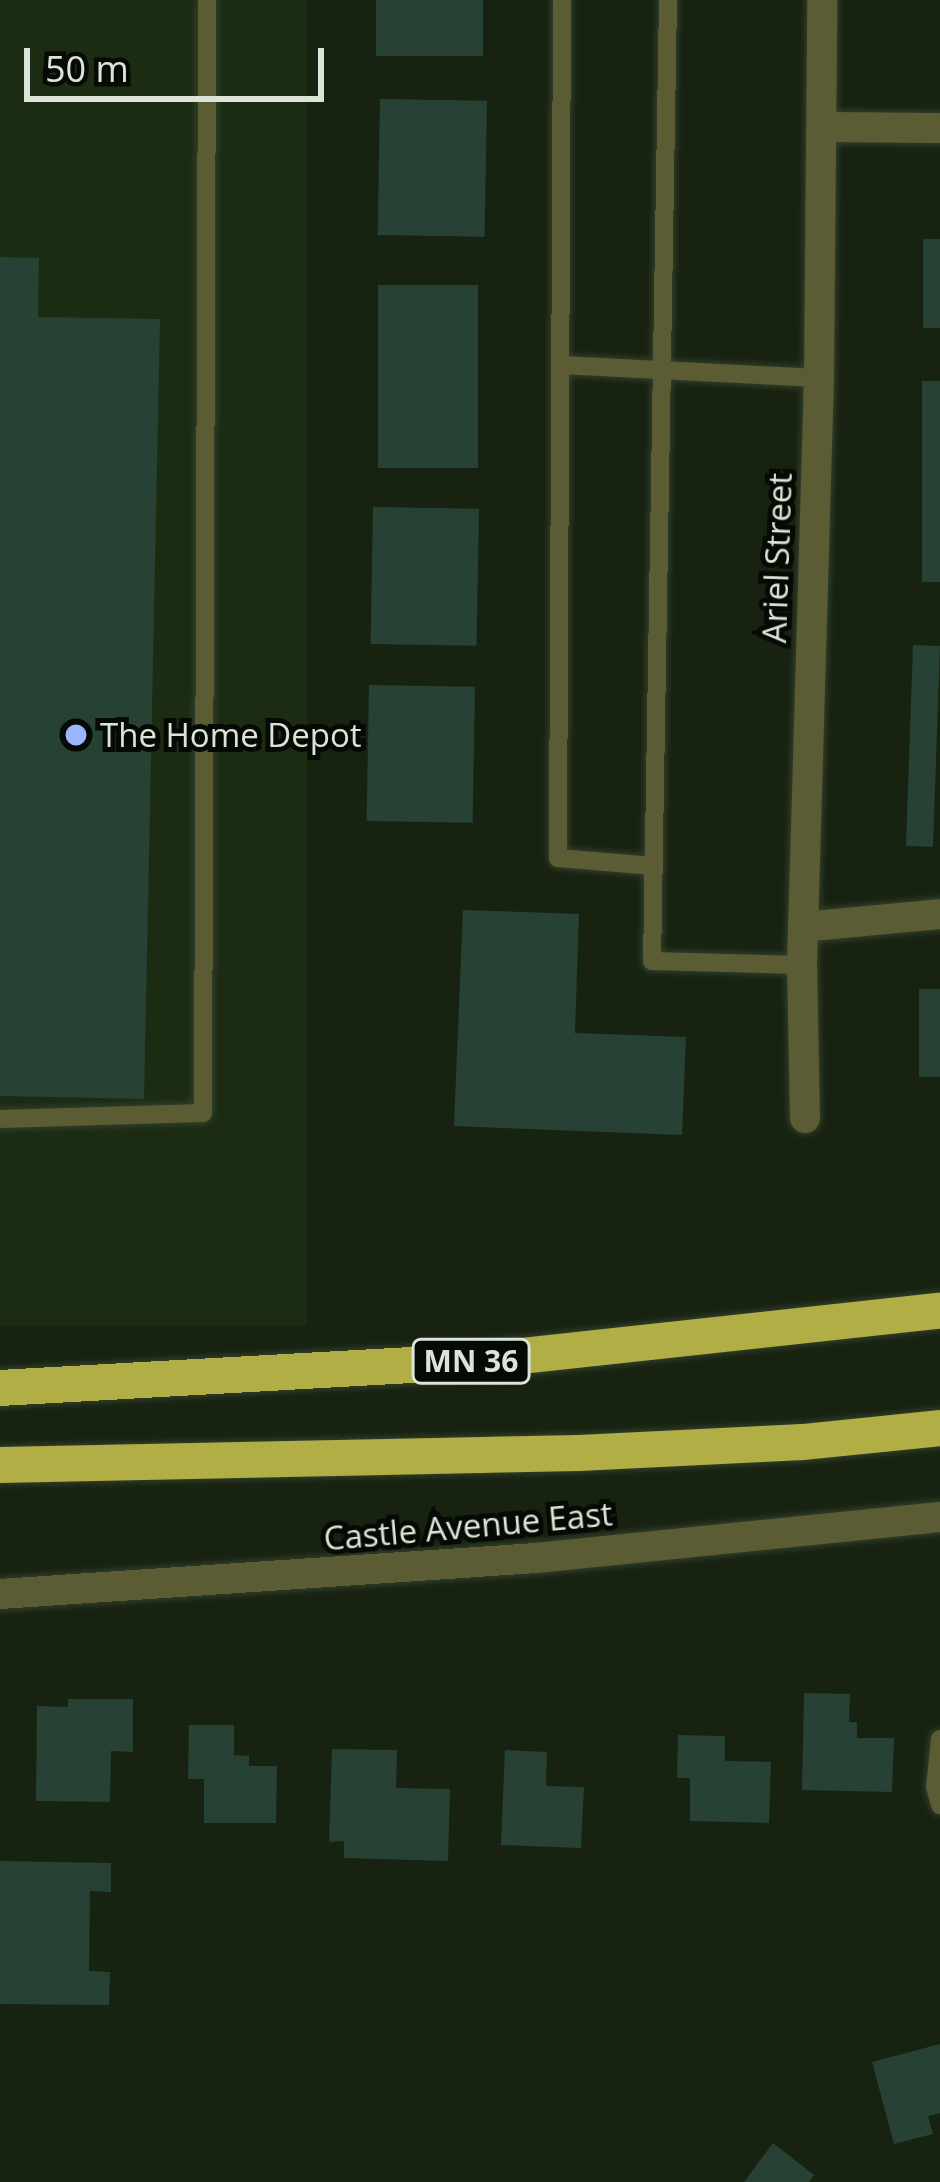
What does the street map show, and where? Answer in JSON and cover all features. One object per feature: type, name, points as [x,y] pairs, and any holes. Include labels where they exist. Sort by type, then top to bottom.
[{"type":"highway","name":"MN 36","points":[[0,1388],[476,1361],[940,1311]]},
{"type":"highway","points":[[0,1466],[534,1455],[803,1442],[940,1428]]},
{"type":"street","name":"Ariel Street","points":[[805,1118],[802,927],[819,378],[822,0]]},
{"type":"street","points":[[823,127],[940,128]]},
{"type":"street","points":[[802,927],[940,914]]},
{"type":"street","name":"Castle Avenue East","points":[[0,1594],[360,1572],[940,1517]]},
{"type":"lane","points":[[0,1119],[202,1113],[207,0]]},
{"type":"lane","points":[[562,0],[558,858],[653,866]]},
{"type":"lane","points":[[668,0],[652,961],[802,965]]},
{"type":"lane","points":[[560,365],[819,378]]},
{"type":"lane","points":[[940,1738],[935,1787],[940,1805]]},
{"type":"shaded area","points":[[0,0],[307,0],[307,1326],[0,1326]]},
{"type":"building","points":[[376,0],[483,0],[483,56],[376,56]]},
{"type":"building","points":[[380,99],[487,101],[485,237],[378,235]]},
{"type":"building","points":[[923,239],[940,239],[940,328],[923,328]]},
{"type":"building","name":"The Home Depot","points":[[0,257],[39,258],[38,317],[160,319],[144,1099],[0,1096]]},
{"type":"building","points":[[378,285],[478,285],[478,468],[378,468]]},
{"type":"building","points":[[922,381],[940,381],[940,582],[922,582]]},
{"type":"building","points":[[373,507],[479,509],[477,646],[371,644]]},
{"type":"building","points":[[913,645],[940,646],[933,847],[906,846]]},
{"type":"building","points":[[369,685],[475,687],[473,823],[367,821]]},
{"type":"building","points":[[463,910],[579,914],[575,1033],[686,1037],[682,1135],[454,1126]]},
{"type":"building","points":[[919,989],[940,989],[940,1077],[919,1077]]},
{"type":"building","points":[[804,1693],[850,1694],[849,1722],[857,1722],[857,1738],[894,1738],[892,1792],[802,1790]]},
{"type":"building","points":[[68,1699],[133,1699],[133,1752],[111,1751],[110,1802],[36,1801],[37,1706],[68,1707]]},
{"type":"building","points":[[189,1725],[234,1725],[234,1755],[249,1756],[249,1766],[277,1766],[276,1823],[204,1823],[204,1779],[188,1779]]},
{"type":"building","points":[[678,1735],[725,1736],[725,1761],[771,1762],[769,1823],[690,1821],[690,1778],[677,1778]]},
{"type":"building","points":[[332,1749],[397,1750],[396,1788],[450,1789],[448,1861],[344,1858],[344,1841],[329,1842]]},
{"type":"building","points":[[505,1750],[547,1752],[546,1786],[584,1787],[581,1848],[501,1845]]},
{"type":"building","points":[[0,1861],[111,1863],[111,1892],[90,1891],[89,1971],[110,1972],[109,2005],[0,2004]]},
{"type":"building","points":[[940,2044],[940,2113],[928,2116],[933,2134],[894,2144],[872,2062]]},
{"type":"building","points":[[773,2143],[814,2175],[809,2182],[744,2182]]},
{"type":"place","name":"The Home Depot","points":[[76,735]]}]
